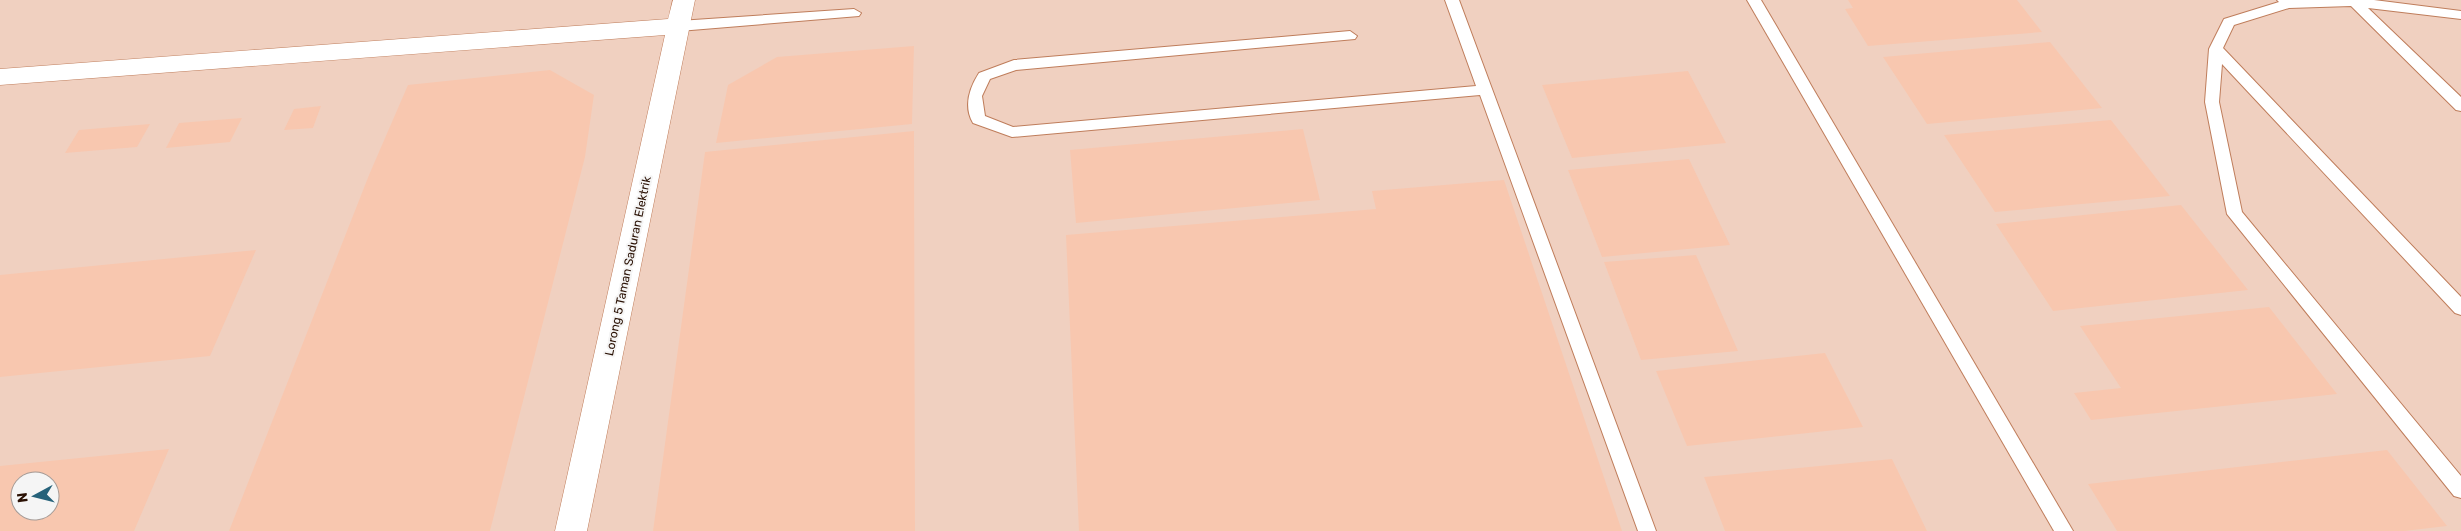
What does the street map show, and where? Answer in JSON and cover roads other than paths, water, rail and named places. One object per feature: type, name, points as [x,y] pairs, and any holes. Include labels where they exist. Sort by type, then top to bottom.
[{"type":"street","points":[[0,77],[681,13]]},
{"type":"street","name":"Lorong 5 Taman Saduran Elektrik","points":[[572,531],[681,13]]},
{"type":"lane","points":[[1452,0],[1647,531]]},
{"type":"lane","points":[[1754,0],[2064,531]]},
{"type":"lane","points":[[2461,15],[2354,2],[2286,2],[2230,22],[2216,49],[2212,102],[2235,214],[2461,490]]},
{"type":"lane","points":[[2354,2],[2461,106]]},
{"type":"lane","points":[[681,13],[854,13]]},
{"type":"lane","points":[[1350,36],[1014,64],[984,76],[975,96],[978,119],[1012,132],[1485,90]]},
{"type":"lane","points":[[2216,49],[2461,308]]}]
